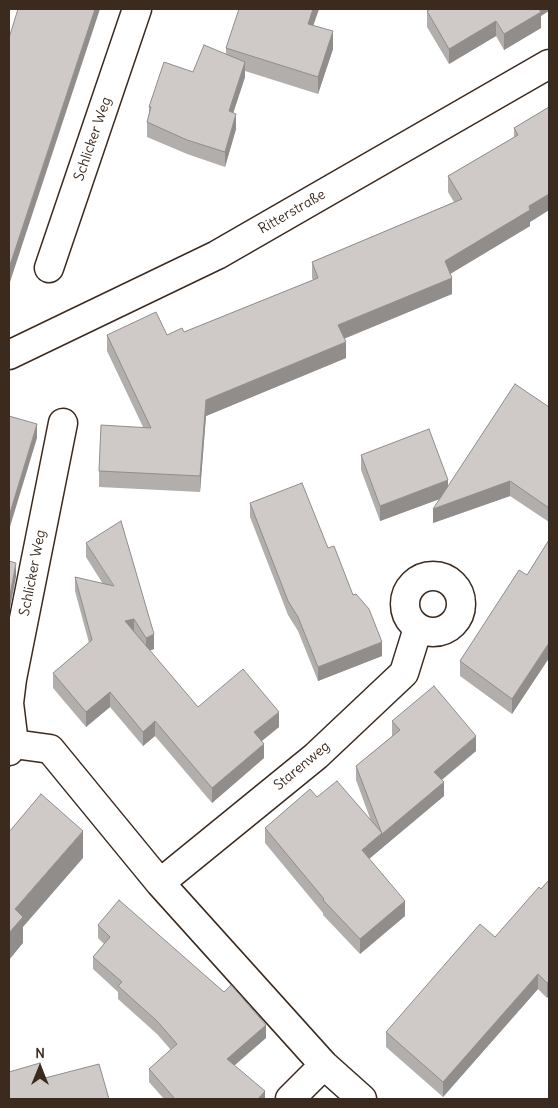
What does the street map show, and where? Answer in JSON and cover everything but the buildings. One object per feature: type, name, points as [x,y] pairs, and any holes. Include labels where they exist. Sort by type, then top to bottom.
[{"type":"street","name":"Schlicker Weg","points":[[49,268],[137,9]]},
{"type":"street","name":"Ritterstraße","points":[[18,351],[217,255],[549,64]]},
{"type":"street","name":"Schlicker Weg","points":[[11,747],[9,703],[12,679],[63,423]]},
{"type":"street","name":"Starenweg","points":[[160,883],[316,756],[404,673],[418,628]]},
{"type":"street","points":[[11,747],[50,749],[160,883],[324,1065],[362,1099]]},
{"type":"street","points":[[290,1099],[324,1065]]}]
